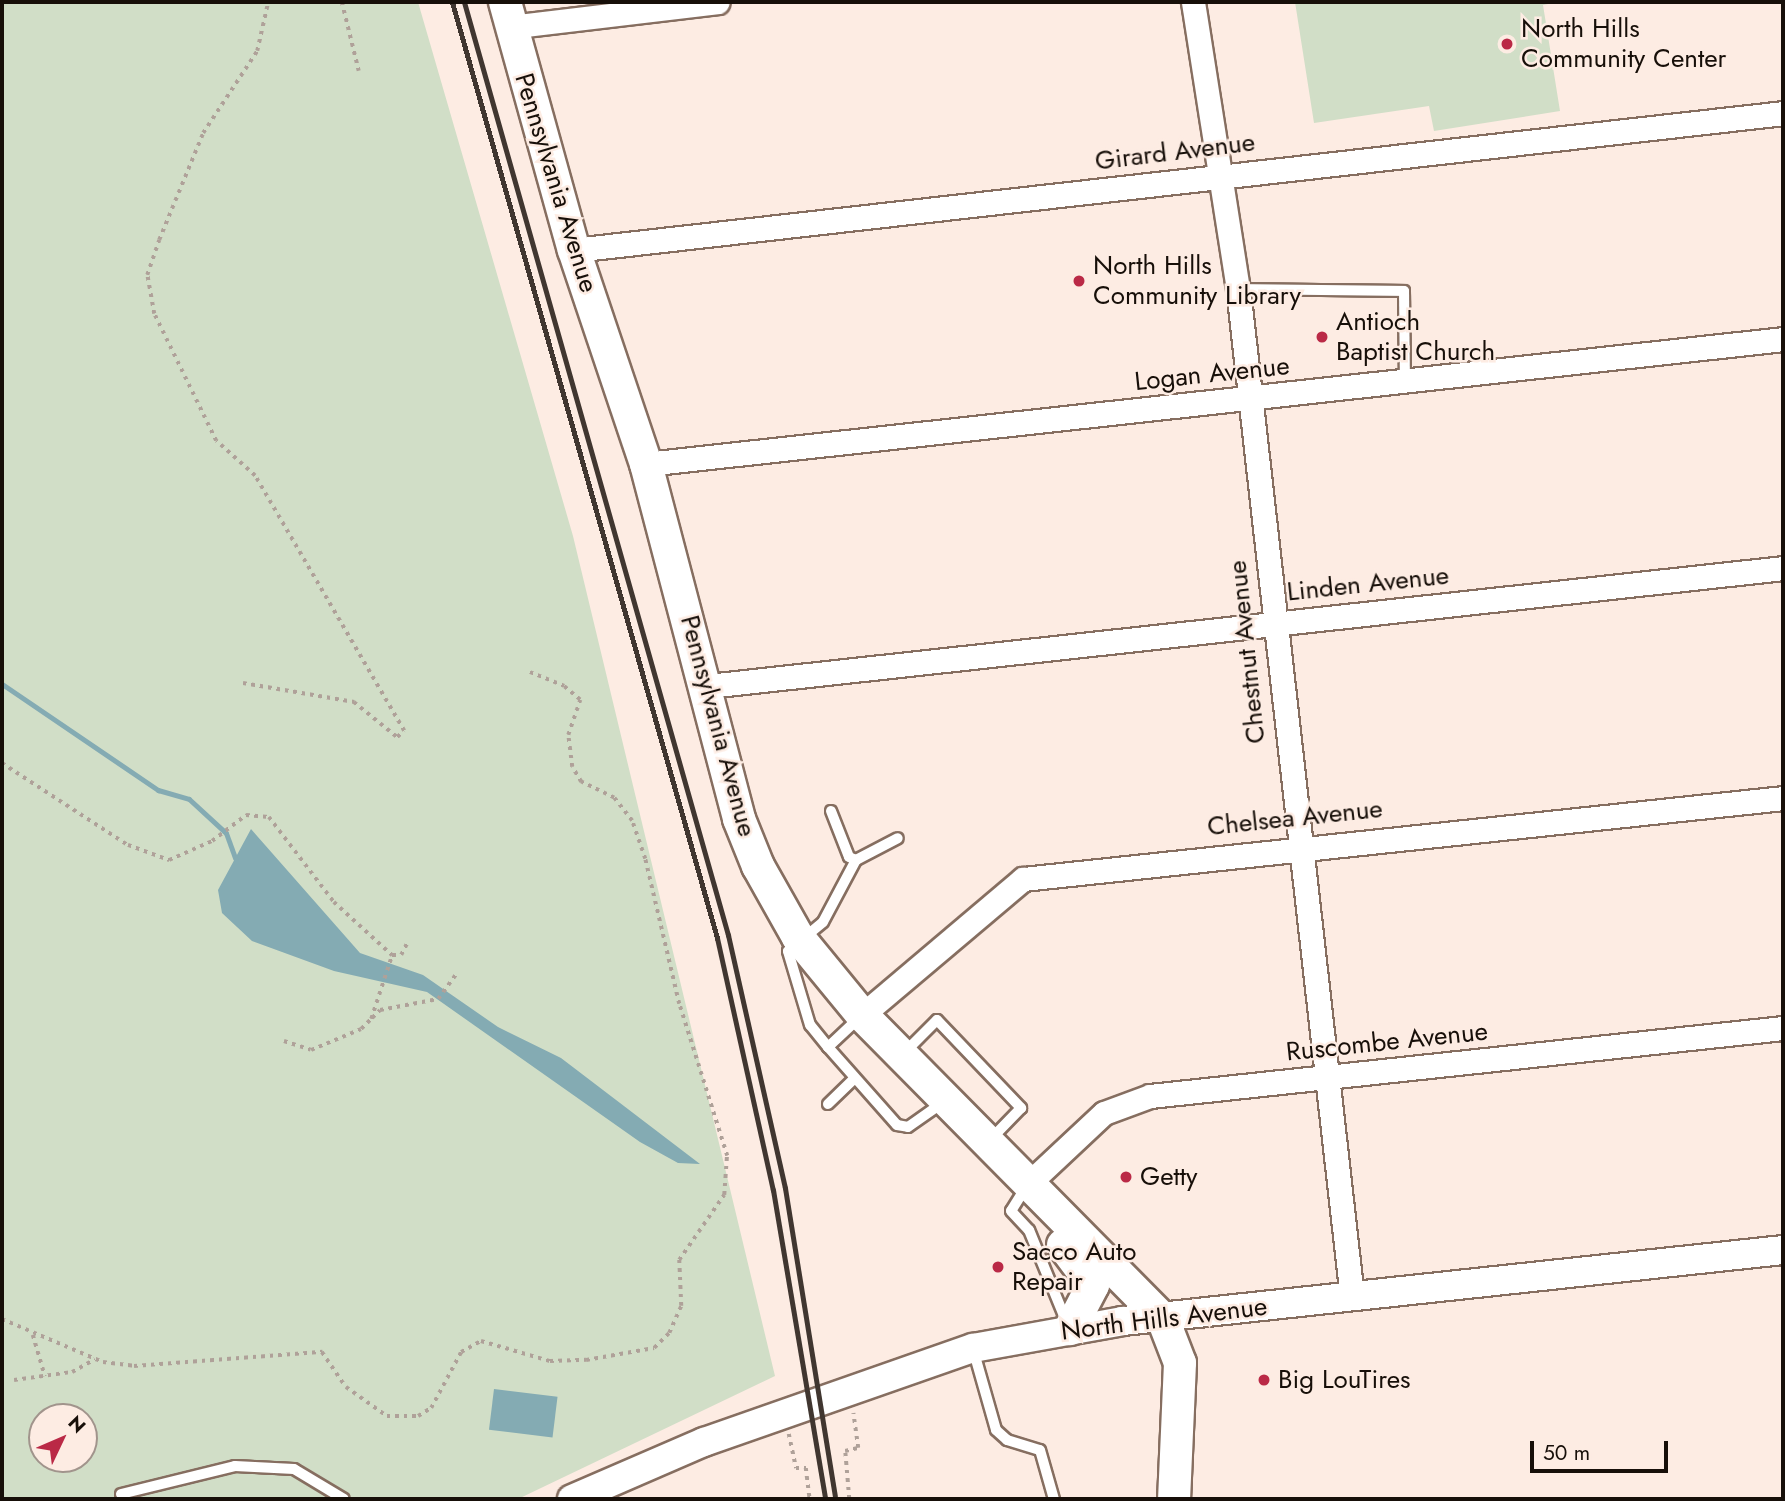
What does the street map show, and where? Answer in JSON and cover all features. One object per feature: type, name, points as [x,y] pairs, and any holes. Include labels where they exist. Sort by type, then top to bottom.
[{"type":"main road","name":"Pennsylvania Avenue","points":[[507,14],[574,250],[646,464],[708,686],[739,819],[801,941],[862,1015],[1163,1319]]},
{"type":"main road","points":[[1028,1184],[1056,1258],[1093,1284],[1070,1329]]},
{"type":"main road","points":[[1163,1319],[1180,1363],[1167,1497]]},
{"type":"street","points":[[507,14],[718,2]]},
{"type":"street","name":"Chestnut Avenue","points":[[1193,2],[1238,289],[1296,845],[1352,1297]]},
{"type":"street","name":"Girard Avenue","points":[[574,250],[1222,174],[1783,113]]},
{"type":"street","name":"Logan Avenue","points":[[646,464],[1783,339]]},
{"type":"street","name":"Linden Avenue","points":[[708,686],[1271,622],[1783,568]]},
{"type":"street","name":"Chelsea Avenue","points":[[862,1015],[1023,879],[1296,845],[1783,798]]},
{"type":"street","name":"Ruscombe Avenue","points":[[1028,1184],[1104,1113],[1132,1100],[1326,1076],[1783,1028]]},
{"type":"street","name":"North Hills Avenue","points":[[572,1499],[704,1442],[973,1348],[1070,1329],[1783,1250]]},
{"type":"lane","points":[[1238,289],[1404,291],[1405,380]]},
{"type":"lane","points":[[831,811],[849,857],[856,860],[875,856],[898,838]]},
{"type":"lane","points":[[856,860],[823,922],[788,951],[810,1025],[853,1080],[897,1125],[908,1127],[945,1101]]},
{"type":"lane","points":[[828,1047],[862,1015]]},
{"type":"lane","points":[[901,1056],[937,1020],[1021,1108],[987,1143]]},
{"type":"lane","points":[[828,1104],[853,1080]]},
{"type":"lane","points":[[973,1348],[996,1430],[1007,1440],[1040,1450],[1054,1499]]},
{"type":"lane","points":[[121,1494],[235,1466],[294,1469],[344,1499]]},
{"type":"path","points":[[243,683],[354,702],[397,737],[404,731],[255,476],[216,441],[154,314],[147,275],[159,240],[203,133],[257,51],[268,2]]},
{"type":"path","points":[[342,2],[359,71]]},
{"type":"path","points":[[2,1319],[95,1359],[134,1366],[322,1352],[361,1402],[387,1416],[418,1416],[431,1408],[461,1352],[481,1341],[550,1361],[586,1360],[654,1348],[669,1333],[681,1306],[679,1260],[724,1195],[727,1156],[632,821],[614,798],[581,782],[572,767],[568,735],[580,701],[565,686],[530,672]]},
{"type":"path","points":[[2,763],[128,845],[169,860],[212,841],[246,815],[269,817],[278,825],[334,902],[392,955],[401,955],[407,943]]},
{"type":"path","points":[[371,1019],[378,986],[392,955]]},
{"type":"path","points":[[284,1041],[311,1050],[344,1040],[380,1010],[438,999],[449,988],[457,973]]},
{"type":"path","points":[[33,1334],[46,1376]]},
{"type":"path","points":[[14,1380],[46,1376],[95,1359]]},
{"type":"path","points":[[849,1499],[845,1451],[858,1448],[851,1403]]},
{"type":"path","points":[[787,1429],[796,1468],[806,1468],[810,1499]]},
{"type":"green space","points":[[2,2],[418,2],[573,536],[775,1376],[518,1499],[2,1499]]},
{"type":"green space","points":[[1295,2],[1558,2],[1543,5],[1560,111],[1434,131],[1429,106],[1314,123]]},
{"type":"water","points":[[251,829],[360,953],[423,975],[498,1027],[561,1058],[700,1164],[678,1163],[640,1142],[427,992],[334,971],[252,941],[222,913],[218,890]]},
{"type":"water","points":[[494,1389],[558,1397],[553,1437],[489,1430]]},
{"type":"waterway","points":[[2,684],[158,790],[189,799],[226,833],[235,858]]},
{"type":"railway","points":[[452,2],[717,938],[773,1190],[825,1499]]},
{"type":"railway","points":[[464,2],[728,935],[785,1188],[835,1496]]},
{"type":"place","name":"North Hills Community Center","points":[[1507,44]]},
{"type":"place","name":"North Hills Community Library","points":[[1079,281]]},
{"type":"place","name":"Antioch Baptist Church","points":[[1322,337]]},
{"type":"place","name":"Getty","points":[[1126,1177]]},
{"type":"place","name":"Sacco Auto Repair","points":[[998,1267]]},
{"type":"place","name":"Big LouTires","points":[[1264,1380]]}]
